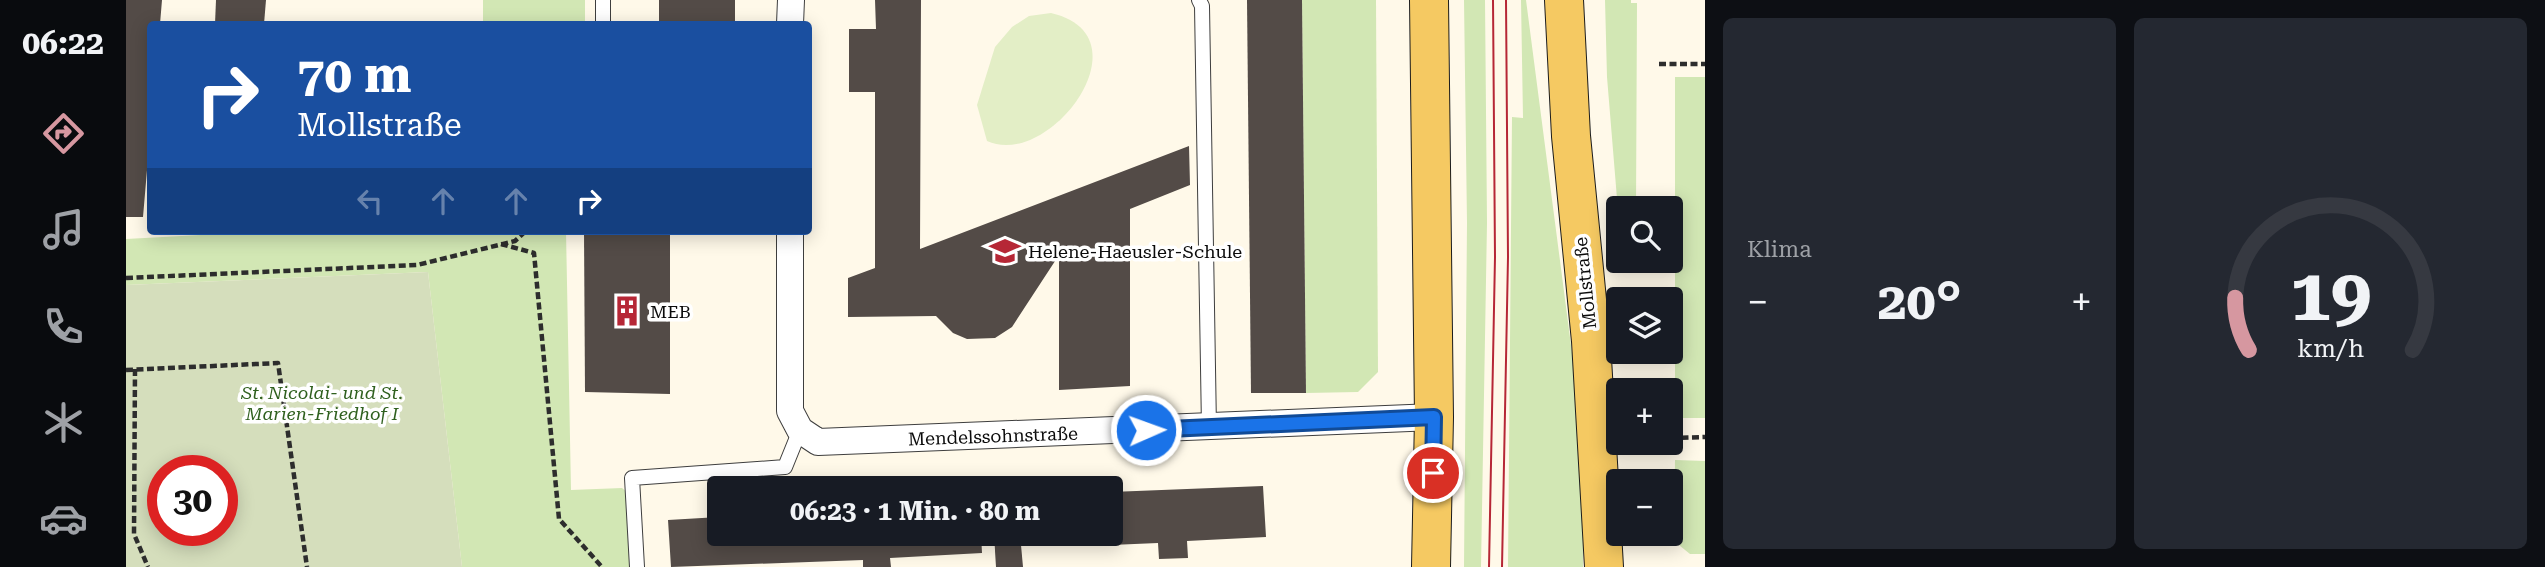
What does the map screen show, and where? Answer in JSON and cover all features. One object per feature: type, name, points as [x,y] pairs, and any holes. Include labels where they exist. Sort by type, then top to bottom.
[{"type":"main road","points":[[1429,0],[1434,417],[1431,567]]},
{"type":"main road","name":"Mollstraße","points":[[1564,0],[1572,146],[1592,352],[1604,567]]},
{"type":"street","points":[[790,0],[790,21]]},
{"type":"street","points":[[790,235],[790,411],[800,430]]},
{"type":"street","name":"Mendelssohnstraße","points":[[800,430],[818,442],[1434,417]]},
{"type":"lane","points":[[603,21],[604,0]]},
{"type":"lane","points":[[1199,0],[1202,6],[1209,428]]},
{"type":"lane","points":[[637,567],[632,478],[785,467],[800,430]]},
{"type":"path","points":[[1659,64],[1705,64]]},
{"type":"path","points":[[126,278],[417,265],[496,243],[515,241],[522,235]]},
{"type":"path","points":[[496,243],[534,253],[559,519],[602,567]]},
{"type":"path","points":[[126,370],[278,362],[307,567]]},
{"type":"path","points":[[135,369],[134,534],[148,567]]},
{"type":"path","points":[[1683,438],[1705,437]]},
{"type":"green space","points":[[483,0],[585,0],[585,21],[483,21]]},
{"type":"green space","points":[[1302,0],[1376,0],[1378,372],[1358,392],[1306,393]]},
{"type":"green space","points":[[1464,0],[1485,0],[1487,223],[1481,567],[1464,567],[1467,223]]},
{"type":"green space","points":[[1521,0],[1526,0],[1584,445],[1583,567],[1508,567],[1512,117],[1523,118]]},
{"type":"green space","points":[[1605,0],[1631,0],[1631,3],[1637,3],[1636,196],[1617,196],[1607,77]]},
{"type":"green space","points":[[1051,13],[1079,26],[1091,47],[1091,71],[1079,96],[1061,119],[1037,136],[1012,145],[987,141],[977,105],[995,47],[1012,27],[1029,16]]},
{"type":"green space","points":[[1675,77],[1705,77],[1705,418],[1683,418],[1683,378],[1675,378],[1675,364],[1683,364],[1683,287],[1675,287],[1675,273],[1683,273],[1683,196],[1675,196]]},
{"type":"green space","points":[[202,235],[566,235],[571,490],[622,488],[628,493],[637,567],[462,567],[428,272],[126,285],[126,239]]},
{"type":"green space","name":"St. Nicolai- und St. Marien-Friedhof I","points":[[428,272],[462,567],[126,567],[126,285]]},
{"type":"green space","points":[[1675,460],[1705,461],[1705,554],[1690,554],[1680,546],[1683,546],[1683,469],[1675,469]]},
{"type":"building","points":[[126,0],[162,0],[160,21],[147,21],[147,170],[143,217],[126,217]]},
{"type":"building","points":[[216,0],[266,0],[264,21],[215,21]]},
{"type":"building","points":[[659,0],[735,0],[735,21],[659,21]]},
{"type":"building","points":[[875,0],[921,0],[920,249],[1189,146],[1190,185],[1130,209],[1130,386],[1059,390],[1059,255],[1012,327],[995,338],[967,339],[953,333],[936,316],[848,317],[848,278],[875,268],[875,92],[849,92],[849,29],[876,29]]},
{"type":"building","points":[[1247,0],[1302,0],[1306,393],[1251,393]]},
{"type":"building","name":"MEB","points":[[584,235],[670,235],[670,394],[585,392]]},
{"type":"building","points":[[1263,486],[1266,537],[1187,541],[1188,558],[1159,559],[1158,543],[1123,544],[1123,492]]},
{"type":"building","points":[[707,518],[707,546],[982,546],[982,553],[890,558],[891,567],[863,567],[863,560],[671,567],[668,520]]},
{"type":"building","points":[[995,546],[1021,546],[1023,567],[996,567]]},
{"type":"tram line","points":[[1489,567],[1495,257],[1493,0]]},
{"type":"tram line","points":[[1502,567],[1508,257],[1506,0]]},
{"type":"place","name":"Helene-Haeusler-Schule","points":[[1005,251]]},
{"type":"place","name":"MEB","points":[[627,311]]},
{"type":"route","points":[[1146,430],[1434,417],[1433,473]]}]
